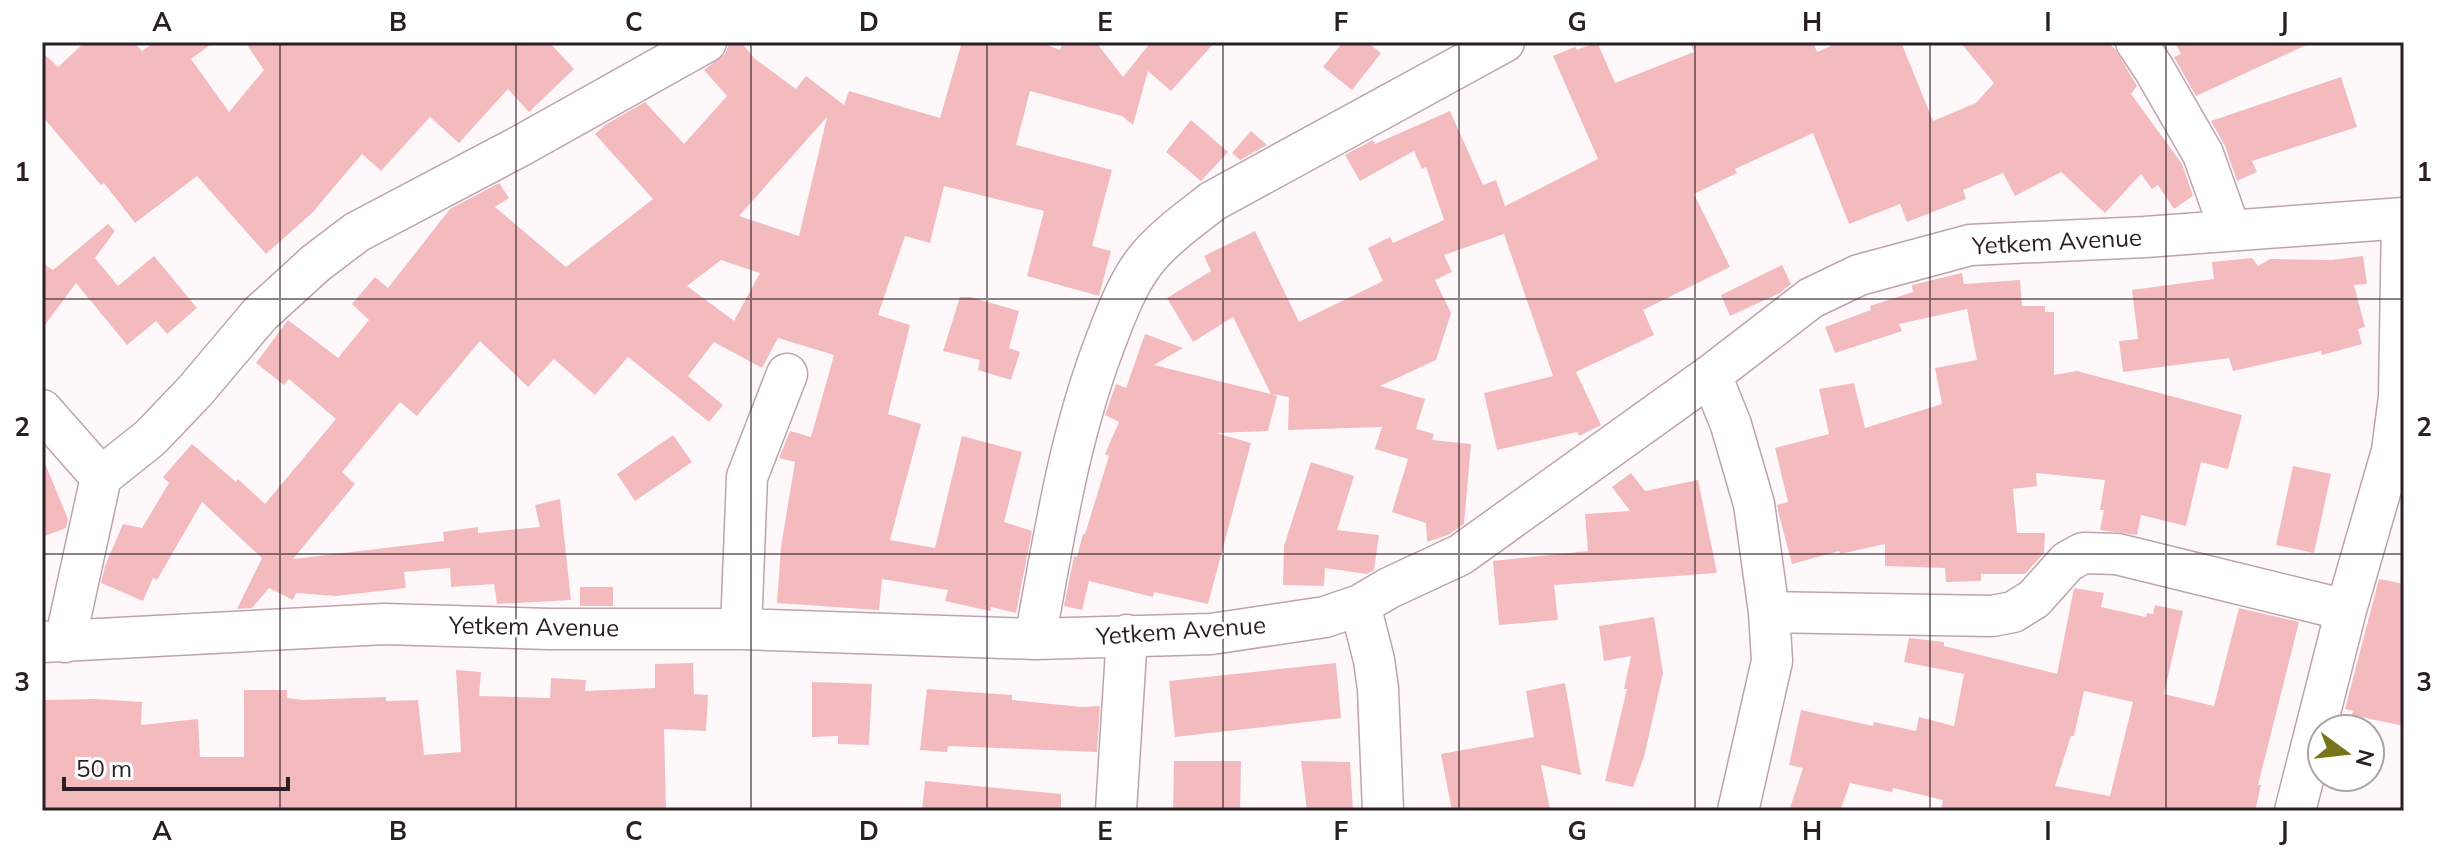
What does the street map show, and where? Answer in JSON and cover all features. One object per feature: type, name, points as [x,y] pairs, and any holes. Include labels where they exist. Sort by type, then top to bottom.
[{"type":"street","points":[[53,642],[101,477],[150,438],[195,391],[260,314],[316,263],[357,232],[522,145],[706,42]]},
{"type":"street","points":[[1035,639],[1068,458],[1093,374],[1114,318],[1144,262],[1175,231],[1213,201],[1504,42]]},
{"type":"street","points":[[2136,42],[2203,154],[2230,230]]},
{"type":"street","points":[[2295,811],[2346,610],[2392,451],[2399,397],[2403,218]]},
{"type":"street","name":"Yetkem Avenue","points":[[53,642],[384,624],[549,629],[741,629],[1035,639],[1211,634],[1325,617],[1360,605],[1460,555],[1711,375],[1811,298],[1859,275],[1970,245],[2145,237],[2403,218]]},
{"type":"street","points":[[741,629],[747,477],[787,374]]},
{"type":"street","points":[[1711,375],[1731,425],[1754,504],[1769,612],[1772,661],[1738,811]]},
{"type":"street","points":[[42,410],[101,477]]},
{"type":"street","points":[[1769,612],[1992,616],[2013,612],[2034,599],[2067,562],[2083,553],[2117,554],[2346,610]]},
{"type":"street","points":[[1360,605],[1378,689],[1383,811]]},
{"type":"street","points":[[1116,811],[1127,635]]},
{"type":"building","points":[[85,42],[134,42],[142,51],[155,42],[214,42],[191,59],[229,112],[264,70],[245,42],[549,42],[574,69],[529,112],[508,89],[459,143],[430,117],[381,171],[362,154],[312,213],[266,254],[197,176],[135,223],[104,183],[101,185],[42,116],[42,52],[58,67]]},
{"type":"building","points":[[730,42],[741,42],[755,59],[796,89],[806,76],[844,105],[849,91],[940,118],[962,42],[1040,42],[1060,50],[1063,42],[1096,42],[1123,77],[1151,42],[1215,42],[1171,91],[1148,71],[1133,125],[1122,116],[1030,91],[1016,145],[1112,170],[1092,246],[1111,251],[1099,296],[1027,276],[1044,211],[944,186],[930,243],[905,236],[878,315],[910,325],[888,414],[921,424],[890,540],[935,548],[962,436],[1022,452],[1004,522],[1032,531],[1016,613],[945,601],[948,590],[882,579],[879,610],[777,603],[781,547],[795,462],[779,458],[790,431],[811,437],[834,355],[778,338],[762,368],[714,342],[688,376],[723,405],[709,422],[628,357],[595,395],[554,359],[528,387],[480,341],[417,416],[400,402],[342,472],[355,484],[293,559],[444,541],[443,532],[478,527],[478,533],[540,527],[535,505],[560,499],[571,600],[497,604],[494,584],[451,587],[450,568],[404,572],[406,588],[336,596],[296,593],[293,600],[269,588],[252,608],[237,609],[262,558],[202,502],[157,580],[153,578],[143,601],[101,583],[123,524],[142,528],[169,483],[163,477],[192,444],[265,504],[336,419],[289,379],[284,385],[256,363],[288,320],[338,358],[369,320],[352,304],[375,277],[388,288],[450,209],[499,183],[509,198],[495,207],[566,267],[653,199],[595,134],[645,102],[684,144],[727,96],[704,70],[725,54]],"holes":[[[827,117],[799,236],[739,216]],[[721,260],[760,273],[734,321],[687,286]]]},
{"type":"building","points":[[1343,42],[1367,42],[1381,53],[1352,90],[1323,67]]},
{"type":"building","points":[[1597,42],[1615,83],[1694,52],[1690,42],[1813,42],[1817,52],[1840,42],[1901,42],[1933,121],[1976,103],[1994,83],[1960,42],[2107,42],[2115,49],[2137,86],[2131,94],[2182,164],[2193,196],[2174,209],[2158,185],[2152,189],[2141,174],[2105,213],[2061,172],[2015,196],[2003,173],[1963,190],[1966,199],[1907,222],[1900,204],[1849,224],[1813,133],[1735,169],[1737,173],[1694,194],[1730,267],[1643,310],[1654,335],[1576,372],[1601,425],[1579,436],[1577,432],[1497,450],[1484,393],[1553,376],[1504,234],[1444,255],[1452,272],[1435,280],[1451,313],[1436,360],[1380,386],[1425,399],[1416,429],[1434,434],[1432,440],[1471,444],[1464,524],[1448,535],[1427,542],[1426,523],[1392,512],[1408,459],[1375,449],[1382,427],[1288,430],[1289,397],[1271,394],[1233,317],[1193,342],[1167,298],[1211,271],[1204,256],[1255,231],[1299,322],[1383,281],[1368,248],[1390,237],[1393,243],[1444,220],[1426,167],[1422,169],[1414,151],[1360,181],[1345,155],[1373,140],[1375,144],[1450,111],[1483,185],[1496,180],[1505,206],[1598,159],[1553,56]]},
{"type":"building","points":[[2175,42],[2313,42],[2196,96],[2174,57],[2181,54]]},
{"type":"building","points":[[2341,77],[2357,127],[2252,161],[2257,172],[2237,181],[2225,146],[2211,121]]},
{"type":"building","points":[[1191,120],[1228,152],[1201,181],[1166,152]]},
{"type":"building","points":[[1251,131],[1267,145],[1240,160],[1232,153]]},
{"type":"building","points":[[108,224],[115,231],[95,258],[118,286],[154,256],[197,308],[167,334],[156,321],[127,345],[76,283],[42,329],[42,263],[53,270]]},
{"type":"building","points":[[2363,256],[2367,284],[2354,285],[2365,327],[2358,329],[2362,344],[2322,355],[2321,351],[2233,371],[2229,358],[2123,372],[2119,341],[2138,339],[2132,290],[2214,279],[2212,262],[2252,258],[2258,266],[2270,259],[2332,260]]},
{"type":"building","points":[[1782,265],[1791,284],[1780,293],[1730,316],[1721,295]]},
{"type":"building","points":[[1962,273],[1964,284],[2020,280],[2022,306],[2045,306],[2045,312],[2054,312],[2054,375],[2077,371],[2242,415],[2228,469],[2201,462],[2186,526],[2141,515],[2137,535],[2100,530],[2105,480],[2036,473],[2037,486],[2013,489],[2017,533],[2045,533],[2044,553],[2025,574],[1981,574],[1981,581],[1946,582],[1945,568],[1885,566],[1885,544],[1840,554],[1839,551],[1792,564],[1777,505],[1788,502],[1775,448],[1829,434],[1819,389],[1854,383],[1865,428],[1942,404],[1935,368],[1977,360],[1967,309],[1899,324],[1902,331],[1835,353],[1825,327],[1871,310],[1870,306],[1913,292],[1912,285]]},
{"type":"building","points":[[960,297],[1019,311],[1009,348],[1020,352],[1011,380],[978,370],[980,360],[943,351]]},
{"type":"building","points":[[1145,334],[1183,348],[1154,365],[1277,396],[1268,431],[1216,433],[1251,443],[1208,604],[1154,592],[1153,597],[1089,581],[1082,610],[1064,606],[1074,556],[1077,557],[1085,534],[1109,456],[1105,454],[1119,422],[1105,415],[1116,384],[1126,388]]},
{"type":"building","points":[[673,435],[692,462],[635,501],[617,474]]},
{"type":"building","points":[[42,456],[68,519],[66,528],[42,537]]},
{"type":"building","points":[[1311,462],[1354,476],[1337,530],[1379,535],[1374,570],[1367,574],[1325,568],[1324,586],[1283,585],[1284,546]]},
{"type":"building","points":[[2293,466],[2331,474],[2314,553],[2276,545]]},
{"type":"building","points":[[1631,473],[1645,491],[1698,480],[1717,573],[1554,585],[1558,620],[1499,625],[1493,561],[1588,551],[1585,514],[1630,511],[1612,487]]},
{"type":"building","points":[[2379,579],[2404,584],[2404,726],[2386,722],[2386,713],[2352,713],[2345,709]]},
{"type":"building","points":[[580,587],[613,587],[613,606],[580,606]]},
{"type":"building","points":[[2074,588],[2104,593],[2101,607],[2146,617],[2147,613],[2153,614],[2155,605],[2183,611],[2164,694],[2214,706],[2239,608],[2299,622],[2258,785],[2261,785],[2255,811],[1941,811],[1943,800],[1893,788],[1892,792],[1850,783],[1840,811],[1789,811],[1803,768],[1789,765],[1801,710],[1873,726],[1874,722],[1916,731],[1919,717],[1954,726],[1964,674],[1904,662],[1909,638],[1944,642],[1944,646],[2057,674]],"holes":[[[2084,691],[2133,702],[2110,796],[2055,786],[2071,736],[2074,736]]]},
{"type":"building","points":[[1654,617],[1663,673],[1644,757],[1633,787],[1605,781],[1627,689],[1624,689],[1631,656],[1604,661],[1599,626]]},
{"type":"building","points":[[693,663],[694,694],[708,695],[706,731],[664,729],[666,811],[42,811],[42,700],[142,702],[141,725],[198,719],[200,757],[244,757],[244,690],[287,690],[287,698],[303,700],[386,697],[386,701],[418,700],[424,755],[461,752],[456,670],[481,672],[479,696],[550,698],[551,678],[586,680],[585,691],[655,688],[655,664]]},
{"type":"building","points":[[1336,663],[1341,718],[1175,737],[1169,681]]},
{"type":"building","points":[[812,682],[872,684],[869,745],[838,744],[838,736],[812,737]]},
{"type":"building","points":[[1565,683],[1581,775],[1541,765],[1550,809],[1452,811],[1441,754],[1534,737],[1526,691]]},
{"type":"building","points":[[927,689],[1012,695],[1012,700],[1082,707],[1100,706],[1097,752],[948,746],[947,752],[920,750]]},
{"type":"building","points":[[1174,761],[1241,761],[1240,811],[1173,811]]},
{"type":"building","points":[[1301,761],[1350,762],[1353,811],[1307,811]]},
{"type":"building","points":[[925,781],[1061,794],[1061,811],[922,811]]}]
